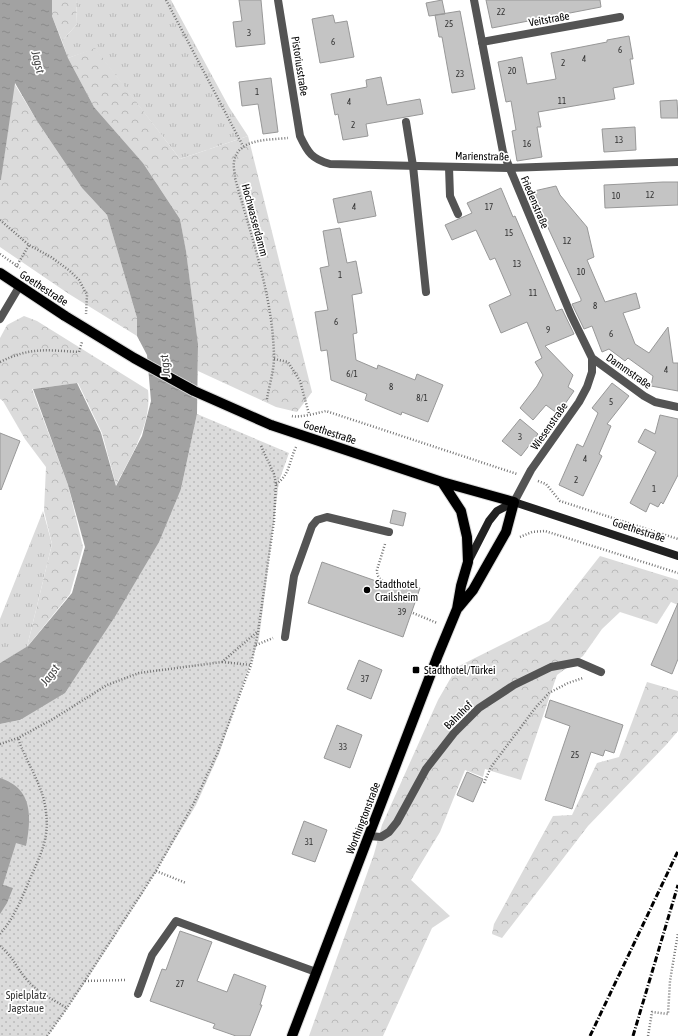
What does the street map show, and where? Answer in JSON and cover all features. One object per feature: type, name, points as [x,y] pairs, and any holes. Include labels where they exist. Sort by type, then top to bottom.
[{"type":"main road","name":"Goethestraße","points":[[0,273],[19,287],[134,358],[194,391],[271,425],[442,482],[514,502],[678,556]]},
{"type":"main road","name":"Worthingtonstraße","points":[[442,482],[462,511],[467,537],[468,562]]},
{"type":"main road","name":"Worthingtonstraße","points":[[292,1036],[457,609],[461,586],[468,562],[489,521],[497,511],[514,502]]},
{"type":"main road","name":"Worthingtonstraße","points":[[457,609],[473,590],[503,538],[514,502]]},
{"type":"street","name":"Pistoriusstraße","points":[[278,0],[300,136]]},
{"type":"street","name":"Friedenstraße","points":[[474,0],[503,152],[508,168],[571,315],[592,358]]},
{"type":"street","name":"Veitstraße","points":[[482,42],[620,17]]},
{"type":"street","points":[[406,122],[413,166],[426,292]]},
{"type":"street","name":"Marienstraße","points":[[300,136],[311,155],[319,161],[330,164],[508,168],[678,162]]},
{"type":"street","points":[[449,167],[450,196],[458,214]]},
{"type":"street","points":[[0,319],[19,287]]},
{"type":"street","name":"Dammstraße","points":[[592,358],[644,396],[655,402],[678,407]]},
{"type":"street","name":"Wiesenstraße","points":[[514,502],[527,477],[580,402],[592,372],[592,358]]},
{"type":"street","points":[[285,637],[294,576],[312,526],[317,520],[327,517],[388,532]]},
{"type":"street","name":"Bahnhof","points":[[369,836],[381,837],[389,832],[397,822],[426,769],[454,734],[479,708],[514,685],[551,667],[578,662],[601,672]]},
{"type":"street","points":[[138,994],[152,955],[176,921],[316,972]]},
{"type":"path","points":[[166,0],[243,146],[254,142],[300,136]]},
{"type":"path","name":"Hochwasserdamm","points":[[243,146],[236,153],[234,162],[236,178],[262,275],[272,324],[274,359],[267,399]]},
{"type":"path","points":[[9,279],[29,245]]},
{"type":"path","points":[[274,359],[288,362],[300,381],[309,414]]},
{"type":"path","points":[[290,416],[298,418],[309,414],[326,412],[527,477]]},
{"type":"path","points":[[276,484],[287,474],[299,435]]},
{"type":"path","points":[[47,1036],[85,981],[156,871],[194,803],[217,754],[250,665],[258,632],[274,521],[276,484],[274,474],[261,446]]},
{"type":"path","points":[[546,484],[560,501],[678,539]]},
{"type":"path","points":[[388,532],[377,574],[379,579],[391,584]]},
{"type":"path","points":[[520,537],[532,532],[551,532],[678,573]]},
{"type":"path","points":[[413,613],[449,628]]},
{"type":"path","points":[[222,662],[258,632]]},
{"type":"path","points":[[255,646],[273,638],[285,637]]},
{"type":"path","points":[[0,744],[18,738],[54,719],[107,686],[139,674],[222,662],[250,665]]},
{"type":"path","points":[[484,783],[491,767],[549,692],[568,683],[601,672]]},
{"type":"path","points":[[0,934],[20,903],[39,858],[46,834],[47,816],[43,798],[18,738]]},
{"type":"path","points":[[156,871],[186,883]]},
{"type":"path","points":[[648,1036],[652,1012],[668,1014],[670,981],[678,933]]},
{"type":"path","points":[[0,946],[12,957],[28,981],[41,993],[67,1008]]},
{"type":"path","points":[[85,981],[126,980]]},
{"type":"green space","points":[[52,0],[76,0],[77,24],[62,41],[52,16]]},
{"type":"green space","points":[[76,0],[171,0],[229,107],[248,136],[180,159],[95,49],[68,58],[62,41],[77,24]]},
{"type":"green space","points":[[95,48],[180,159],[248,136],[312,392],[297,412],[276,407],[198,371],[198,344],[186,252],[180,219],[143,163],[94,107],[68,58]]},
{"type":"green space","points":[[14,83],[37,121],[82,188],[107,215],[137,318],[137,336],[69,294],[0,247],[0,180]]},
{"type":"green space","points":[[24,316],[37,321],[148,390],[147,415],[144,427],[134,451],[116,485],[102,433],[78,383],[32,389],[68,485],[83,547],[70,594],[27,647],[52,544],[44,511],[46,467],[25,439],[3,401],[0,399],[0,338],[7,325]]},
{"type":"green space","name":"Spielplatz Jagstaue","points":[[197,414],[289,453],[279,481],[259,639],[219,754],[196,805],[143,893],[82,987],[48,1036],[0,1036],[0,724],[21,720],[181,489]]},
{"type":"green space","points":[[43,511],[52,544],[27,647],[0,663],[0,619]]},
{"type":"green space","points":[[600,556],[678,580],[678,605],[671,602],[657,624],[620,612],[602,629],[583,656],[557,675],[521,780],[485,769],[483,777],[465,770],[440,832],[411,880],[450,916],[432,928],[383,1036],[309,1036],[374,854],[382,825],[438,700],[457,667],[549,621]]},
{"type":"green space","points":[[647,682],[678,691],[678,731],[588,826],[502,938],[492,934],[494,924],[553,816],[572,815],[597,763],[619,757]]},
{"type":"water","name":"Jagst","points":[[0,0],[52,0],[52,16],[68,58],[94,107],[143,163],[180,219],[186,251],[198,344],[197,414],[181,489],[159,542],[116,615],[65,693],[20,720],[0,724],[0,663],[28,646],[72,593],[85,547],[68,485],[33,389],[77,383],[101,433],[116,486],[142,436],[151,401],[147,355],[137,336],[137,318],[107,215],[82,188],[37,121],[15,83],[0,180]]},
{"type":"water","points":[[0,778],[11,783],[24,795],[29,811],[29,829],[26,846],[16,843],[3,885],[13,888],[7,903],[0,914]]},
{"type":"building","points":[[239,0],[261,0],[265,44],[236,47],[233,22],[242,21]]},
{"type":"building","points":[[442,0],[445,14],[429,16],[426,3]]},
{"type":"building","points":[[486,0],[600,0],[601,7],[492,28]]},
{"type":"building","points":[[460,11],[475,89],[452,93],[442,37],[439,37],[435,15]]},
{"type":"building","points":[[333,15],[335,23],[347,21],[354,57],[320,63],[312,19]]},
{"type":"building","points":[[629,36],[633,59],[630,59],[634,84],[613,88],[615,99],[538,112],[541,127],[537,127],[542,157],[517,161],[512,131],[516,130],[511,101],[506,102],[498,62],[522,57],[527,84],[556,79],[551,53]]},
{"type":"building","points":[[381,77],[387,105],[420,99],[423,114],[366,124],[368,136],[343,140],[338,114],[335,115],[331,94],[367,87],[366,80]]},
{"type":"building","points":[[271,78],[278,132],[263,134],[258,104],[242,106],[239,82]]},
{"type":"building","points":[[677,100],[678,118],[661,118],[660,101]]},
{"type":"building","points":[[635,127],[636,150],[604,152],[602,129]]},
{"type":"building","points":[[678,182],[678,205],[605,208],[604,185]]},
{"type":"building","points":[[556,186],[560,195],[587,227],[594,257],[587,260],[605,302],[636,293],[640,308],[623,313],[635,344],[649,353],[668,327],[673,363],[678,363],[678,391],[651,386],[653,376],[628,358],[625,361],[609,349],[602,352],[592,326],[584,329],[572,304],[581,301],[581,299],[544,219],[545,218],[534,191]]},
{"type":"building","points":[[501,188],[513,217],[515,216],[556,311],[562,309],[574,334],[545,346],[573,375],[568,387],[574,391],[558,414],[546,405],[533,420],[520,408],[537,386],[543,375],[535,362],[542,358],[527,322],[501,333],[489,305],[511,295],[495,258],[490,260],[476,230],[452,240],[445,225],[472,213],[467,203]]},
{"type":"building","points":[[371,191],[376,216],[338,223],[333,199]]},
{"type":"building","points":[[340,228],[347,263],[356,261],[362,293],[352,295],[357,333],[353,334],[356,360],[377,369],[378,365],[415,380],[417,374],[443,385],[428,422],[402,412],[401,415],[365,400],[367,394],[331,380],[327,350],[321,351],[315,312],[328,310],[320,268],[329,266],[323,231]]},
{"type":"building","points":[[612,383],[629,396],[607,424],[611,426],[599,454],[602,456],[583,496],[559,485],[577,444],[583,447],[598,413],[592,408]]},
{"type":"building","points":[[660,415],[678,419],[678,475],[663,504],[661,502],[658,507],[650,503],[646,512],[630,503],[656,452],[638,442],[645,429],[655,434]]},
{"type":"building","points":[[520,419],[538,434],[521,456],[502,441]]},
{"type":"building","points":[[0,433],[20,441],[1,490],[0,489]]},
{"type":"building","points":[[393,510],[406,513],[403,526],[390,523]]},
{"type":"building","points":[[322,562],[396,588],[399,581],[420,588],[403,637],[308,603]]},
{"type":"building","points":[[678,603],[678,659],[672,674],[651,665]]},
{"type":"building","points":[[359,660],[382,670],[371,699],[347,689]]},
{"type":"building","points":[[550,700],[623,725],[614,753],[605,750],[603,756],[591,752],[572,809],[545,800],[570,726],[545,717]]},
{"type":"building","points":[[337,725],[362,735],[350,768],[324,758]]},
{"type":"building","points":[[467,772],[483,779],[473,802],[457,795]]},
{"type":"building","points":[[304,821],[327,830],[315,862],[292,854]]},
{"type":"building","points":[[180,931],[212,942],[197,981],[227,992],[234,974],[266,986],[260,1005],[262,1005],[250,1036],[236,1036],[213,1028],[215,1024],[150,1001],[162,969],[166,970]]},
{"type":"railway","points":[[590,1036],[678,851]]},
{"type":"railway","points":[[633,1036],[678,885]]},
{"type":"place","name":"Stadthotel Crailsheim","points":[[367,590]]},
{"type":"place","name":"Stadthotel/Türkei","points":[[416,670]]}]
